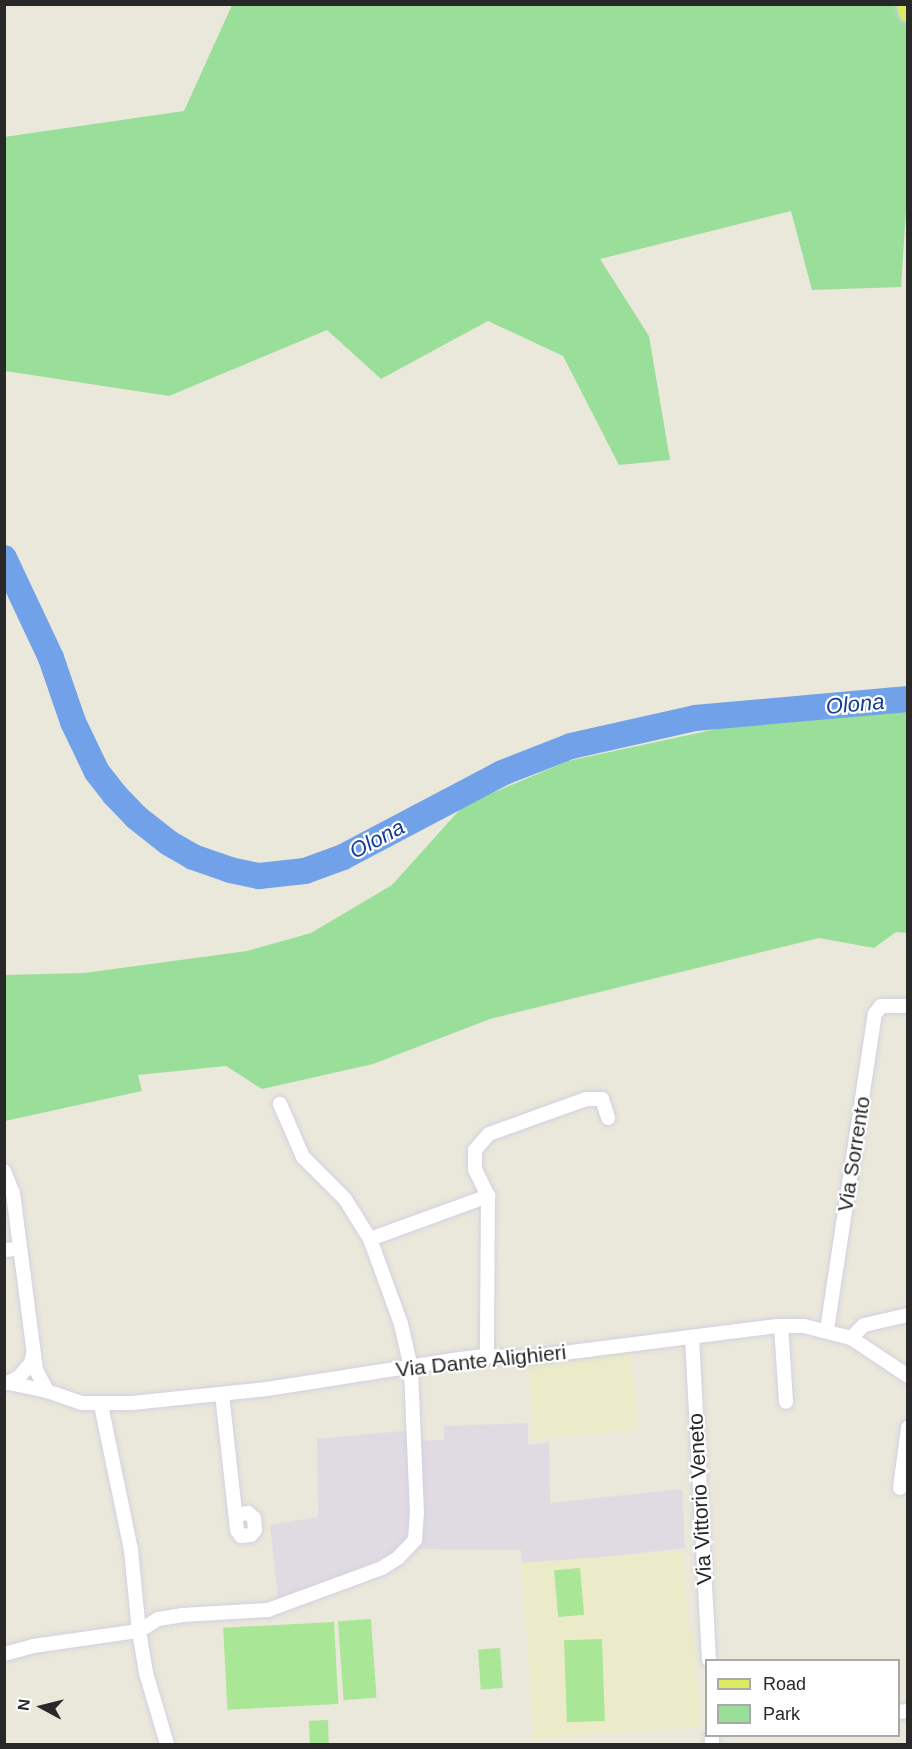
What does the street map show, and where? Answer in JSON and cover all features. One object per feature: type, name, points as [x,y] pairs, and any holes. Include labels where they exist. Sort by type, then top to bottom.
[{"type":"main road","points":[[906,4],[908,13]]},
{"type":"street","name":"Via Sorrento","points":[[827,1330],[875,1014],[881,1006],[908,1006]]},
{"type":"street","points":[[487,1356],[488,1196],[475,1169],[475,1150],[489,1134],[586,1099],[602,1099],[608,1118]]},
{"type":"street","points":[[4,1654],[33,1646],[139,1630],[158,1619],[182,1615],[268,1610],[382,1568],[398,1558],[415,1540],[417,1513],[411,1368],[401,1324],[370,1239],[345,1199],[303,1157],[280,1104]]},
{"type":"street","points":[[4,1171],[13,1193],[33,1355],[36,1370],[47,1391]]},
{"type":"street","points":[[370,1239],[488,1196]]},
{"type":"street","points":[[4,1250],[20,1249]]},
{"type":"street","points":[[851,1338],[864,1325],[908,1315]]},
{"type":"street","name":"Via Dante Alighieri","points":[[6,1383],[47,1391],[82,1403],[101,1404],[222,1394],[487,1356],[524,1358],[781,1326],[804,1326],[827,1330],[851,1338],[908,1376]]},
{"type":"street","points":[[781,1326],[786,1402]]},
{"type":"street","name":"Via Vittorio Veneto","points":[[692,1337],[709,1659]]},
{"type":"street","points":[[6,1383],[20,1376],[31,1363],[33,1355]]},
{"type":"street","points":[[222,1394],[236,1515]]},
{"type":"street","points":[[101,1404],[131,1550],[146,1673],[167,1744]]},
{"type":"street","points":[[900,1488],[908,1428]]},
{"type":"shaded area","points":[[631,1352],[638,1430],[534,1439],[527,1361]]},
{"type":"shaded area","points":[[528,1423],[528,1445],[549,1442],[550,1503],[682,1489],[685,1548],[522,1566],[521,1550],[400,1549],[355,1570],[278,1598],[270,1525],[318,1517],[317,1439],[413,1430],[414,1441],[444,1440],[444,1426]]},
{"type":"shaded area","points":[[683,1551],[689,1631],[693,1631],[701,1727],[534,1739],[521,1563]]},
{"type":"green space","points":[[232,5],[907,5],[908,180],[901,287],[812,290],[791,211],[600,259],[649,336],[670,460],[619,465],[563,356],[488,321],[381,379],[327,330],[169,396],[5,371],[4,137],[184,111]]},
{"type":"green space","points":[[907,711],[907,933],[896,932],[874,948],[819,938],[490,1019],[373,1064],[262,1089],[226,1066],[138,1075],[142,1091],[5,1121],[5,975],[84,973],[247,951],[311,933],[392,885],[464,805],[568,761],[735,725]]},
{"type":"green space","points":[[580,1568],[584,1615],[558,1617],[554,1570]]},
{"type":"green space","points":[[371,1619],[377,1698],[344,1700],[338,1621]]},
{"type":"green space","points":[[334,1622],[338,1704],[227,1710],[223,1628]]},
{"type":"green space","points":[[602,1639],[605,1721],[567,1722],[564,1640]]},
{"type":"green space","points":[[500,1648],[503,1688],[481,1689],[478,1650]]},
{"type":"green space","points":[[328,1720],[329,1744],[310,1744],[309,1721]]},
{"type":"waterway","name":"Olona","points":[[4,558],[51,658],[73,722],[97,772],[114,794],[136,817],[169,843],[193,857],[230,870],[259,876],[305,871],[343,857],[502,773],[571,746],[695,718],[908,699]]}]
